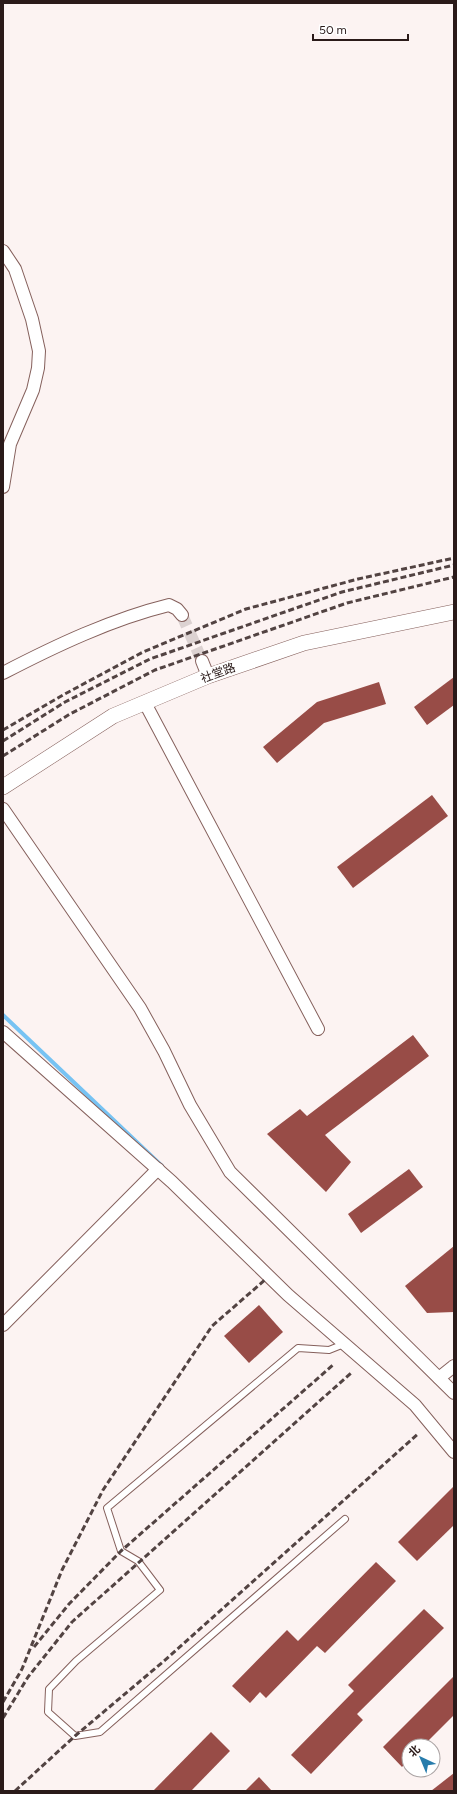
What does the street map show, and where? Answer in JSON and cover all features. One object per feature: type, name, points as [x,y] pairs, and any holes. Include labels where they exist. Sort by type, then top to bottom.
[{"type":"street","points":[[3,251],[15,269],[32,320],[39,351],[38,368],[33,390],[10,444],[3,486]]},
{"type":"street","points":[[3,673],[43,652],[142,611],[169,605],[177,609],[182,615]]},
{"type":"street","name":"社堂路","points":[[3,787],[113,716],[208,676],[304,643],[454,612]]},
{"type":"street","points":[[202,661],[208,676]]},
{"type":"street","points":[[145,703],[318,1029]]},
{"type":"street","points":[[3,810],[140,1008],[164,1051],[190,1106],[230,1172],[454,1393]]},
{"type":"street","points":[[3,1032],[158,1169],[288,1295],[415,1405],[454,1452]]},
{"type":"street","points":[[3,1325],[158,1169]]},
{"type":"street","points":[[439,1378],[454,1366]]},
{"type":"lane","points":[[344,1344],[329,1350],[298,1348],[106,1508],[121,1551],[138,1561],[160,1590],[76,1661],[49,1689],[48,1712],[75,1736],[100,1732],[345,1519]]},
{"type":"building","points":[[454,677],[454,705],[427,725],[414,707]]},
{"type":"building","points":[[379,682],[386,704],[324,723],[277,763],[263,747],[317,702]]},
{"type":"building","points":[[432,795],[448,816],[353,888],[337,867]]},
{"type":"building","points":[[413,1035],[429,1056],[325,1135],[351,1162],[326,1192],[267,1134],[300,1109],[307,1116]]},
{"type":"building","points":[[409,1169],[423,1187],[361,1233],[348,1214]]},
{"type":"building","points":[[454,1246],[454,1312],[427,1313],[405,1286]]},
{"type":"building","points":[[259,1305],[283,1332],[249,1363],[224,1336]]},
{"type":"building","points":[[454,1486],[454,1525],[417,1561],[398,1542]]},
{"type":"building","points":[[376,1562],[396,1581],[325,1653],[317,1646],[266,1698],[260,1692],[250,1703],[232,1686],[287,1630],[298,1641]]},
{"type":"building","points":[[424,1609],[444,1628],[357,1714],[363,1720],[311,1774],[291,1755],[354,1691],[348,1685]]},
{"type":"building","points":[[454,1676],[454,1715],[431,1738],[401,1738],[401,1766],[383,1747]]},
{"type":"building","points":[[211,1732],[230,1751],[191,1791],[153,1791]]},
{"type":"building","points":[[454,1773],[454,1791],[431,1791]]},
{"type":"building","points":[[259,1777],[272,1791],[245,1791]]},
{"type":"waterway","points":[[3,1015],[162,1166]]},
{"type":"tunnel","points":[[182,615],[202,661]]},
{"type":"railway","points":[[3,730],[63,695],[143,652],[246,609],[358,579],[454,558]]},
{"type":"railway","points":[[3,741],[65,702],[150,659],[342,592],[454,565]]},
{"type":"railway","points":[[3,756],[70,714],[155,670],[347,603],[454,577]]},
{"type":"railway","points":[[3,1702],[22,1669],[62,1570],[103,1490],[212,1326],[266,1279]]},
{"type":"railway","points":[[34,1647],[69,1604],[121,1551],[333,1365]]},
{"type":"railway","points":[[3,1718],[28,1677],[72,1622],[351,1373]]},
{"type":"railway","points":[[15,1791],[75,1736],[164,1661],[419,1433]]}]
